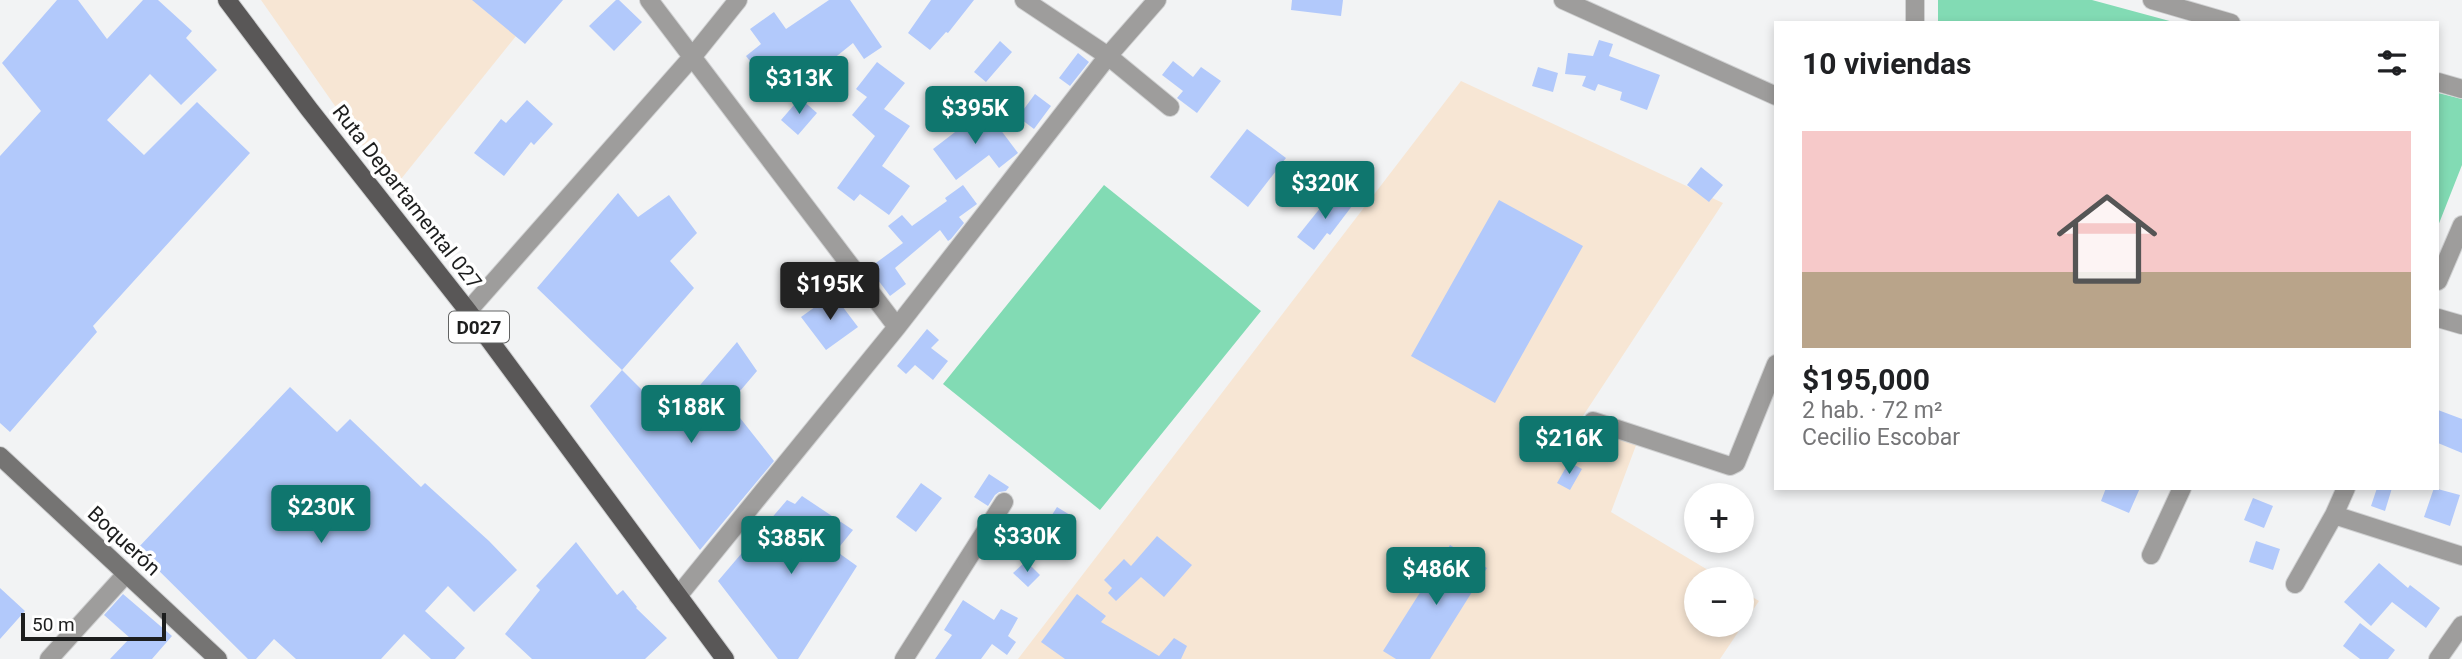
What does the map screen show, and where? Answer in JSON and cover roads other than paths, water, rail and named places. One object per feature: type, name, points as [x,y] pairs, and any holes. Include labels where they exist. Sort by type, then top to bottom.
[{"type":"main road","name":"Ruta Departamental 027","points":[[228,0],[468,312],[725,659]]},
{"type":"street","points":[[649,0],[897,327]]},
{"type":"street","points":[[468,312],[738,0]]},
{"type":"street","points":[[1024,0],[1108,56],[1170,107]]},
{"type":"street","points":[[678,596],[897,327],[1108,56],[1157,0]]},
{"type":"street","points":[[1563,0],[1774,95]]},
{"type":"street","points":[[1915,0],[1915,21]]},
{"type":"street","points":[[2152,0],[2224,21]]},
{"type":"street","points":[[2439,82],[2462,89]]},
{"type":"street","points":[[2439,279],[2462,225]]},
{"type":"street","points":[[2439,318],[2462,325]]},
{"type":"street","points":[[1593,421],[1730,466],[1736,463],[1774,369]]},
{"type":"street","name":"Boquerón","points":[[0,456],[218,659]]},
{"type":"street","points":[[2151,555],[2181,490]]},
{"type":"street","points":[[2295,584],[2345,490]]},
{"type":"street","points":[[904,659],[1004,502]]},
{"type":"street","points":[[2333,515],[2462,556]]},
{"type":"street","points":[[49,659],[126,574]]},
{"type":"street","points":[[2438,659],[2462,625]]}]
